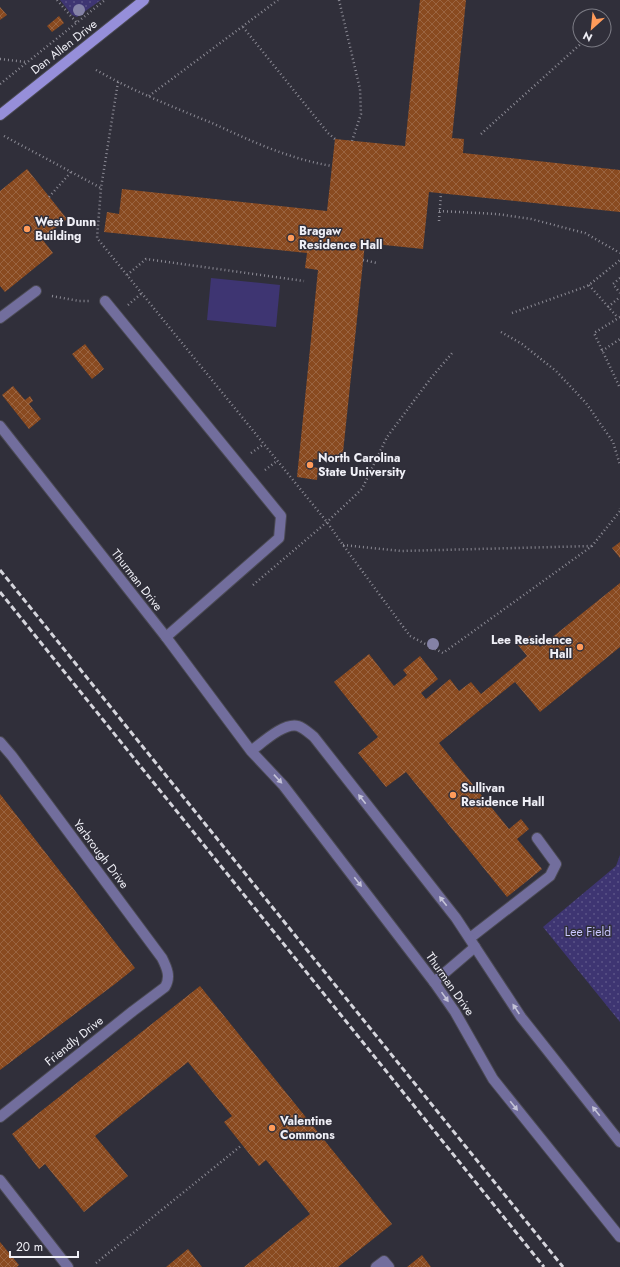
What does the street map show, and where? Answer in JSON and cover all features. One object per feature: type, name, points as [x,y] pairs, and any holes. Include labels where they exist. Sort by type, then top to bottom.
[{"type":"street","name":"Dan Allen Drive","points":[[0,114],[144,0]]},
{"type":"street","points":[[0,318],[36,290]]},
{"type":"street","points":[[105,301],[281,516],[279,538],[166,637]]},
{"type":"street","name":"Thurman Drive","points":[[0,426],[166,637],[251,751],[283,785],[434,982],[462,1023],[472,1040],[480,1059],[493,1079],[620,1237]]},
{"type":"street","points":[[251,751],[287,726],[298,726],[314,737],[456,918],[521,1017],[620,1142]]},
{"type":"street","name":"Yarbrough Drive","points":[[0,742],[162,958],[168,976],[168,982],[165,987]]},
{"type":"street","points":[[434,982],[472,943],[550,876],[556,864],[537,838]]},
{"type":"street","name":"Friendly Drive","points":[[0,1117],[165,987]]},
{"type":"street","points":[[0,1180],[68,1267]]},
{"type":"street","points":[[376,1267],[384,1261],[389,1267]]},
{"type":"path","points":[[58,0],[76,22]]},
{"type":"path","points":[[0,84],[105,0]]},
{"type":"path","points":[[148,96],[278,0]]},
{"type":"path","points":[[339,0],[360,89],[361,114],[352,141]]},
{"type":"path","points":[[243,27],[328,133],[335,139]]},
{"type":"path","points":[[481,134],[576,48]]},
{"type":"path","points":[[0,59],[27,62]]},
{"type":"path","points":[[96,70],[148,96],[285,155],[317,164],[332,166]]},
{"type":"path","points":[[118,82],[101,188],[97,238],[327,522],[410,636],[442,653],[592,546],[620,511],[620,508]]},
{"type":"path","points":[[4,136],[101,188]]},
{"type":"path","points":[[49,197],[71,172]]},
{"type":"path","points":[[439,221],[441,193]]},
{"type":"path","points":[[439,210],[497,214],[531,219],[585,232],[620,253]]},
{"type":"path","points":[[127,275],[146,259],[304,281]]},
{"type":"path","points":[[363,260],[377,262]]},
{"type":"path","points":[[512,313],[573,292],[590,284],[620,260]]},
{"type":"path","points":[[620,278],[613,284],[620,293]]},
{"type":"path","points":[[590,284],[619,318],[594,333],[620,388]]},
{"type":"path","points":[[36,290],[49,296],[79,301],[105,301]]},
{"type":"path","points":[[608,306],[620,297]]},
{"type":"path","points":[[501,332],[522,344],[556,371],[586,403],[613,442],[620,465]]},
{"type":"path","points":[[602,351],[620,339]]},
{"type":"path","points":[[250,588],[327,522],[362,488],[387,437],[431,378],[453,352]]},
{"type":"path","points":[[343,546],[401,551],[592,546]]},
{"type":"path","points":[[96,1263],[242,1145]]},
{"type":"green space","points":[[60,0],[101,0],[77,17],[72,15]]},
{"type":"green space","points":[[211,278],[280,285],[276,327],[207,320]]},
{"type":"green space","name":"Lee Field","points":[[620,855],[620,1022],[543,927],[616,866]]},
{"type":"building","name":"Bragaw Residence Hall","points":[[420,0],[466,0],[452,138],[464,139],[463,153],[620,170],[620,212],[429,192],[423,249],[365,243],[342,462],[313,459],[313,467],[318,468],[317,480],[297,477],[318,270],[305,268],[307,253],[104,232],[107,212],[119,214],[122,189],[327,211],[335,139],[405,146]]},
{"type":"building","points":[[0,7],[7,15],[0,20]]},
{"type":"building","points":[[59,16],[64,23],[52,32],[47,26]]},
{"type":"building","name":"West Dunn Building","points":[[27,169],[67,219],[42,239],[53,253],[5,292],[0,286],[0,191]]},
{"type":"building","points":[[85,344],[104,369],[92,379],[72,354]]},
{"type":"building","points":[[13,386],[25,400],[30,396],[33,401],[29,404],[41,419],[29,429],[2,395]]},
{"type":"building","points":[[620,542],[620,558],[612,548]]},
{"type":"building","points":[[620,583],[620,647],[540,712],[515,682],[439,743],[509,829],[521,819],[529,829],[517,839],[542,869],[507,897],[406,772],[386,787],[358,753],[378,737],[334,682],[369,654],[394,686],[407,675],[403,670],[420,656],[438,679],[421,693],[426,699],[450,679],[459,691],[471,682],[481,694],[527,656],[518,645],[530,636],[540,647]]},
{"type":"building","points":[[0,794],[135,968],[0,1070]]},
{"type":"building","name":"Valentine Commons","points":[[200,986],[392,1224],[338,1267],[244,1267],[310,1214],[266,1160],[259,1166],[224,1122],[232,1116],[188,1062],[95,1136],[128,1176],[84,1212],[45,1164],[39,1169],[12,1134]]},
{"type":"building","points":[[0,1242],[19,1265],[17,1267],[0,1267]]},
{"type":"building","points":[[188,1249],[202,1267],[166,1267]]},
{"type":"building","points":[[422,1255],[431,1267],[407,1267]]},
{"type":"railway","points":[[0,570],[563,1267]]},
{"type":"railway","points":[[0,592],[544,1267]]},
{"type":"place","name":"West Dunn Building","points":[[27,229]]},
{"type":"place","name":"Bragaw Residence Hall","points":[[291,238]]},
{"type":"place","name":"North Carolina State University","points":[[310,465]]},
{"type":"place","name":"Lee Residence Hall","points":[[580,647]]},
{"type":"place","name":"Sullivan Residence Hall","points":[[453,795]]},
{"type":"place","name":"Valentine Commons","points":[[272,1128]]}]
